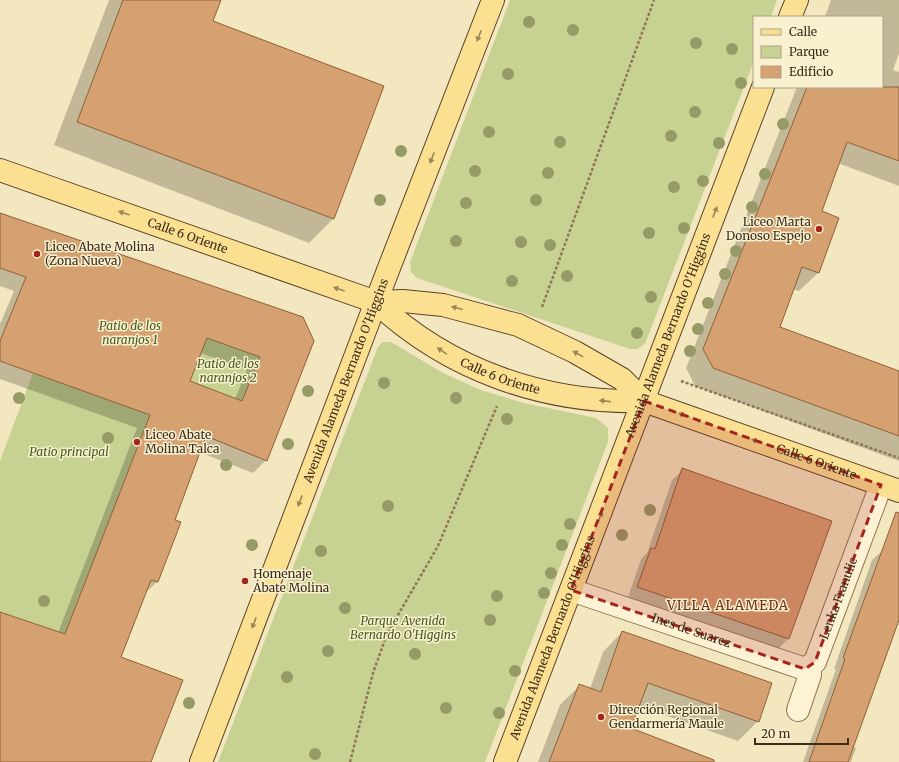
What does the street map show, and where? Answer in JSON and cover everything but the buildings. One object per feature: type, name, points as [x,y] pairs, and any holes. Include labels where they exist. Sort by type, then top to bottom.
[{"type":"main road","name":"Avenida Alameda Bernardo O'Higgins","points":[[202,762],[376,302],[493,0]]},
{"type":"main road","points":[[790,16],[797,0]]},
{"type":"main road","name":"Avenida Alameda Bernardo O'Higgins","points":[[505,762],[763,88]]},
{"type":"main road","name":"Calle 6 Oriente","points":[[0,170],[376,302],[403,301],[443,305],[518,325],[575,352],[622,379],[644,401]]},
{"type":"main road","name":"Calle 6 Oriente","points":[[376,302],[396,320],[457,361],[507,382],[557,395],[614,402],[644,401],[890,488]]},
{"type":"street","name":"Lenka Franulic","points":[[798,710],[810,675],[810,666],[815,662],[890,488]]},
{"type":"street","name":"Ines de Suarez","points":[[572,590],[805,669],[810,666]]},
{"type":"path","points":[[533,332],[654,0]]},
{"type":"path","points":[[350,762],[373,673],[387,634],[438,546],[507,382]]},
{"type":"highlighted area","points":[[644,401],[881,485],[815,662],[805,669],[571,590]]},
{"type":"green space","points":[[510,0],[777,0],[771,16],[753,16],[753,64],[645,344],[637,349],[630,349],[417,278],[411,272],[410,262]]},
{"type":"green space","name":"Patio de los naranjos 2","points":[[207,338],[260,357],[242,401],[190,381]]},
{"type":"green space","name":"Parque Avenida Bernardo O'Higgins","points":[[383,342],[391,342],[445,374],[481,390],[524,403],[596,418],[608,428],[608,442],[485,762],[218,762],[378,347]]},
{"type":"green space","name":"Patio principal","points":[[33,373],[150,415],[65,634],[0,612],[0,461]]},
{"type":"place","name":"Liceo Marta Donoso Espejo","points":[[819,229]]},
{"type":"place","name":"Liceo Abate Molina (Zona Nueva)","points":[[37,254]]},
{"type":"place","name":"Liceo Abate Molina Talca","points":[[137,442]]},
{"type":"place","name":"Homenaje Abate Molina","points":[[245,581]]},
{"type":"place","name":"Dirección Regional Gendarmería Maule","points":[[601,717]]},
{"type":"district","name":"VILLA ALAMEDA","points":[[728,605]]},
{"type":"park label","name":"Patio de los naranjos 1","points":[[130,333]]}]
